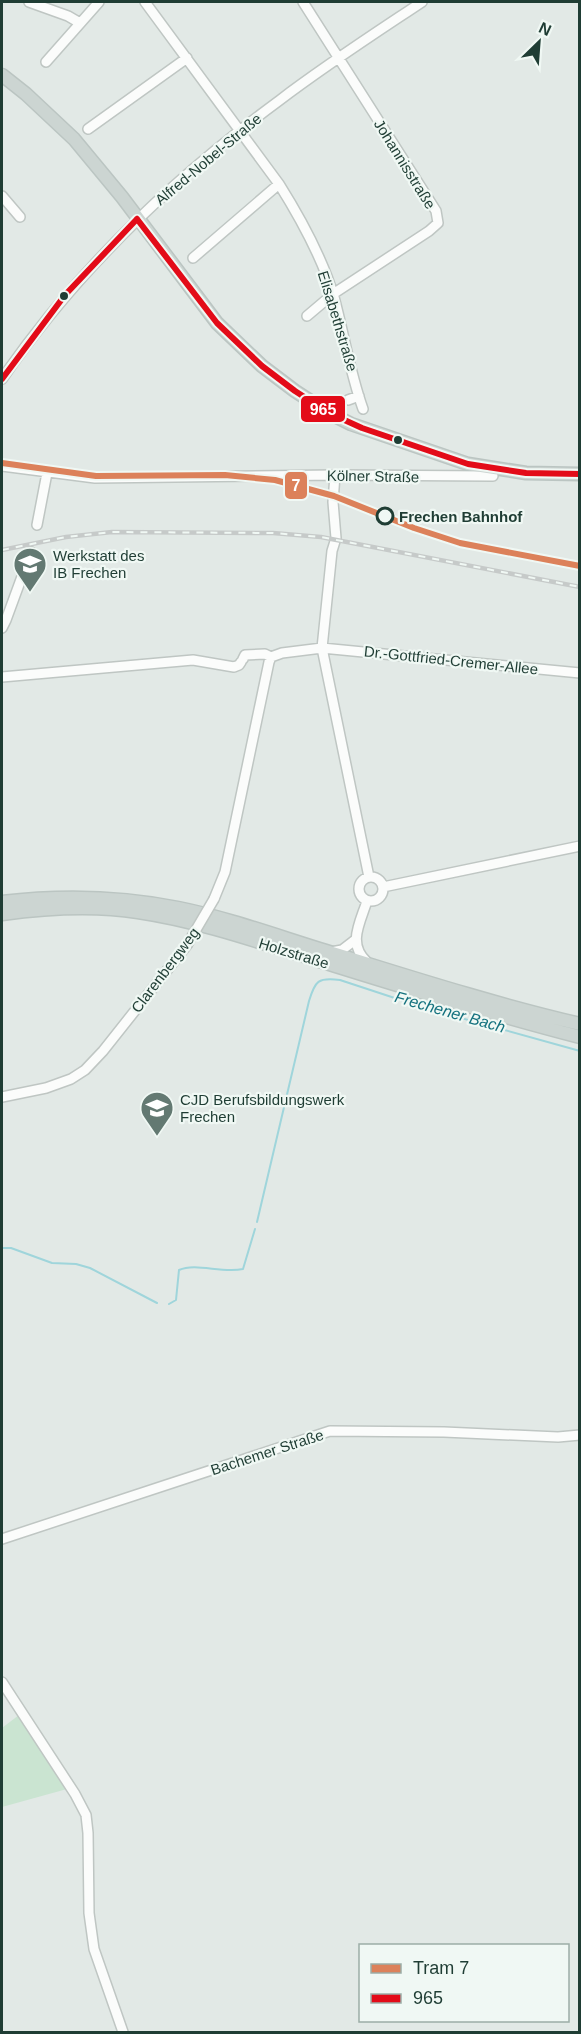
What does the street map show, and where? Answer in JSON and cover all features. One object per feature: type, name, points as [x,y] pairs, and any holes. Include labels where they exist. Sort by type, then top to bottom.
[{"type":"main road","name":"Kölner Straße","points":[[2,75],[74,139],[217,323],[262,366],[295,391],[328,413],[366,429],[468,464],[494,470],[526,473],[579,474]]},
{"type":"main road","name":"Holzstraße","points":[[2,902],[37,898],[93,897],[178,908],[486,1000],[579,1024]]},
{"type":"main road","name":"Holzstraße","points":[[2,914],[37,909],[93,908],[136,912],[179,920],[240,936],[458,1004],[579,1037]]},
{"type":"street","points":[[29,2],[68,16],[80,23]]},
{"type":"street","points":[[46,62],[99,2]]},
{"type":"street","name":"Elisabethstraße","points":[[145,2],[279,184],[313,244],[333,294],[363,409]]},
{"type":"street","name":"Johannisstraße","points":[[303,2],[436,211],[438,218],[438,223],[429,231],[333,294],[307,316]]},
{"type":"street","name":"Alfred-Nobel-Straße","points":[[2,379],[11,364],[71,288],[137,219],[239,130],[338,58],[422,2]]},
{"type":"street","points":[[88,129],[187,58]]},
{"type":"street","points":[[193,258],[279,184]]},
{"type":"street","points":[[2,196],[20,217]]},
{"type":"street","points":[[2,360],[11,364]]},
{"type":"street","points":[[348,400],[359,396]]},
{"type":"street","name":"Kölner Straße","points":[[2,466],[95,478],[493,476]]},
{"type":"street","points":[[37,525],[47,472]]},
{"type":"street","points":[[334,475],[336,538],[332,551],[322,648],[369,877]]},
{"type":"street","points":[[2,628],[31,552]]},
{"type":"street","name":"Dr.-Gottfried-Cremer-Allee","points":[[2,677],[193,660],[234,667],[239,665],[245,655],[265,654],[270,662],[282,652],[322,648],[579,673]]},
{"type":"street","name":"Clarenbergweg","points":[[2,1097],[46,1088],[71,1079],[85,1070],[103,1051],[187,945],[214,899],[225,872],[270,662]]},
{"type":"street","points":[[383,887],[579,846]]},
{"type":"street","points":[[369,877],[379,880],[383,887],[380,898],[373,902],[361,897],[358,889],[361,881],[369,877]]},
{"type":"street","points":[[329,952],[342,950],[355,940],[367,901]]},
{"type":"street","points":[[355,940],[360,955],[372,965]]},
{"type":"street","name":"Bachemer Straße","points":[[2,1539],[330,1431],[444,1432],[548,1437],[579,1435]]},
{"type":"street","points":[[2,1682],[75,1794],[86,1815],[89,1913],[94,1949],[123,2032]]},
{"type":"green space","points":[[19,1715],[67,1789],[2,1807],[2,1728]]},
{"type":"waterway","name":"Frechener Bach","points":[[257,1222],[309,1001],[318,982],[327,979],[340,980],[425,1008],[580,1051]]},
{"type":"waterway","points":[[169,1304],[176,1300],[179,1270],[193,1267],[243,1269],[255,1229]]},
{"type":"waterway","points":[[2,1248],[11,1248],[52,1263],[76,1264],[90,1268],[157,1303]]},
{"type":"railway","points":[[2,550],[66,537],[112,532],[273,533],[321,537],[580,587]]},
{"type":"tram line","name":"7","points":[[2,463],[96,476],[225,475],[275,480],[334,496],[414,528],[460,543],[580,566]]},
{"type":"transit line","name":"965","points":[[137,219],[217,323],[262,366],[329,413],[362,428],[468,464],[526,473],[580,474]]},
{"type":"transit line","name":"965","points":[[2,379],[65,295],[137,219]]},
{"type":"place","name":"Frechen Bahnhof","points":[[385,516]]},
{"type":"place","name":"Werkstatt des IB Frechen","points":[[30,593]]},
{"type":"place","name":"CJD Berufsbildungswerk Frechen","points":[[157,1137]]}]
